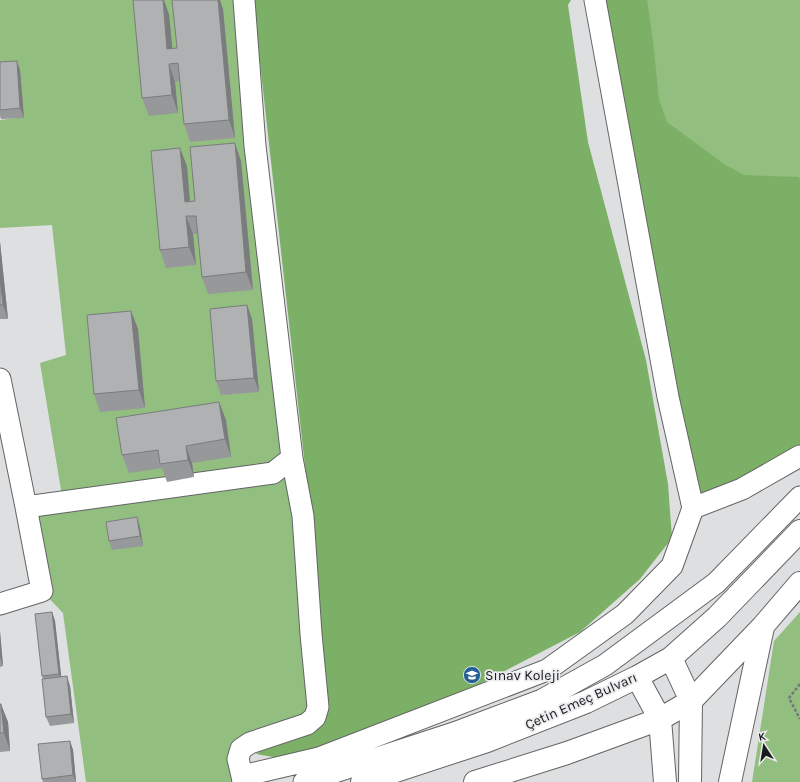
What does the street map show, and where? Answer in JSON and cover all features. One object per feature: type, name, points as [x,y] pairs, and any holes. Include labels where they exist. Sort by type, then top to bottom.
[{"type":"main road","name":"Çetin Emeç Bulvarı","points":[[362,782],[487,741],[586,702],[637,677],[671,658],[717,618],[800,531]]},
{"type":"main road","points":[[475,782],[567,753],[660,719],[691,700],[763,626],[800,583]]},
{"type":"main road","points":[[730,782],[763,626]]},
{"type":"main road","points":[[671,658],[691,700],[690,782]]},
{"type":"main road","points":[[637,677],[660,719],[665,782]]},
{"type":"lane","points":[[244,0],[255,146],[292,458],[303,516],[311,634],[318,707],[314,717],[307,724],[250,743],[241,749],[238,759],[242,779],[319,758],[547,670],[625,614],[672,566],[693,508],[666,390],[595,0]]},
{"type":"lane","points":[[0,379],[42,591],[0,604]]},
{"type":"lane","points":[[693,508],[742,489],[800,456]]},
{"type":"lane","points":[[26,507],[272,474],[292,458]]},
{"type":"lane","points":[[304,782],[454,733],[534,703],[605,665],[716,583],[800,496]]},
{"type":"path","points":[[800,684],[789,698],[800,719]]},
{"type":"green space","points":[[0,0],[244,0],[318,707],[250,743],[243,782],[86,782],[63,613],[42,591],[26,507],[63,502],[40,363],[66,355],[52,225],[0,228],[0,120],[24,117],[0,72]]},
{"type":"green space","points":[[253,0],[571,0],[568,5],[588,142],[646,360],[668,484],[672,538],[640,579],[580,632],[449,700],[301,762],[256,754],[276,741],[320,724],[319,592]]},
{"type":"green space","points":[[595,0],[800,0],[800,456]]},
{"type":"green space","points":[[595,0],[647,0],[659,99],[667,122],[724,164],[744,175],[798,177],[800,179],[800,456],[693,508]]},
{"type":"green space","points":[[800,612],[800,782],[752,782],[774,641]]},
{"type":"building","points":[[133,0],[163,0],[167,49],[177,48],[172,0],[218,0],[229,120],[184,124],[178,63],[169,64],[172,95],[142,98]]},
{"type":"building","points":[[17,61],[20,108],[0,110],[0,62]]},
{"type":"building","points":[[235,143],[246,272],[202,277],[196,216],[186,216],[189,247],[160,250],[151,151],[180,148],[185,202],[195,201],[190,147]]},
{"type":"building","points":[[0,277],[3,305],[0,305]]},
{"type":"building","points":[[247,305],[254,378],[216,381],[210,309]]},
{"type":"building","points":[[131,311],[139,390],[94,394],[87,315]]},
{"type":"building","points":[[219,402],[225,439],[186,446],[188,460],[160,464],[158,450],[122,455],[116,418]]},
{"type":"building","points":[[137,517],[140,536],[109,541],[106,522]]},
{"type":"building","points":[[52,612],[59,674],[42,676],[35,614]]},
{"type":"building","points":[[67,676],[71,714],[46,717],[42,679]]},
{"type":"building","points":[[1,704],[4,733],[0,733]]},
{"type":"building","points":[[70,741],[73,775],[42,779],[38,744]]},
{"type":"place","name":"Sınav Koleji","points":[[472,675]]}]
